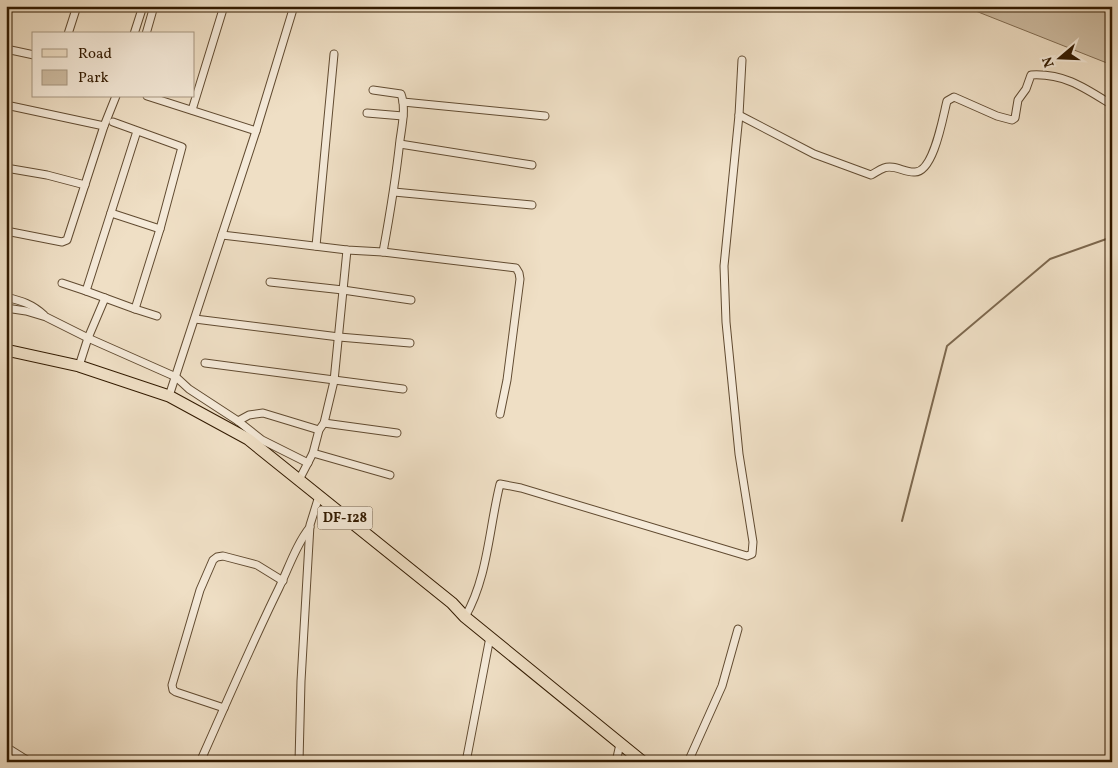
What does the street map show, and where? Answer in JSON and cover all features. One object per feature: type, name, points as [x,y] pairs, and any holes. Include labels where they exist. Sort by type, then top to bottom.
[{"type":"main road","name":"DF-128","points":[[6,350],[79,366],[169,396],[248,439],[452,603],[490,637],[643,762]]},
{"type":"street","points":[[69,32],[77,6]]},
{"type":"street","points":[[135,32],[143,6]]},
{"type":"street","points":[[147,32],[154,6]]},
{"type":"street","points":[[192,110],[224,6]]},
{"type":"street","points":[[169,396],[256,130],[294,6]]},
{"type":"street","points":[[6,50],[32,55]]},
{"type":"street","points":[[316,246],[334,54]]},
{"type":"street","points":[[466,617],[474,602],[481,577],[500,484],[521,488],[747,556],[752,554],[753,542],[739,454],[727,332],[724,266],[739,116],[742,60]]},
{"type":"street","points":[[739,116],[814,154],[870,175],[885,167],[915,172],[921,170],[934,152],[947,101],[950,98],[954,97],[997,116],[1012,120],[1018,100],[1026,89],[1030,74],[1058,77],[1074,82],[1112,105]]},
{"type":"street","points":[[373,90],[402,94],[403,102],[394,192],[383,252]]},
{"type":"street","points":[[6,231],[65,242],[68,240],[104,126],[115,98]]},
{"type":"street","points":[[153,98],[256,130]]},
{"type":"street","points":[[403,102],[545,116]]},
{"type":"street","points":[[6,105],[104,126]]},
{"type":"street","points":[[367,113],[403,116]]},
{"type":"street","points":[[113,122],[182,147],[160,229],[135,309]]},
{"type":"street","points":[[86,291],[137,131]]},
{"type":"street","points":[[400,144],[532,165]]},
{"type":"street","points":[[6,168],[48,175],[86,185]]},
{"type":"street","points":[[394,192],[532,205]]},
{"type":"street","points":[[111,212],[160,229]]},
{"type":"street","points":[[222,235],[516,268],[519,273],[507,380],[500,414]]},
{"type":"street","points":[[299,480],[313,453],[334,381],[347,250]]},
{"type":"street","points":[[270,282],[411,300]]},
{"type":"street","points":[[62,283],[157,316]]},
{"type":"street","points":[[6,297],[26,302],[36,307],[46,317]]},
{"type":"street","points":[[79,366],[88,338],[105,298]]},
{"type":"street","points":[[6,308],[46,317],[176,377],[189,389],[238,421],[262,440],[308,463]]},
{"type":"street","points":[[195,318],[339,338],[410,343]]},
{"type":"street","points":[[205,363],[403,389]]},
{"type":"street","points":[[238,421],[249,416],[264,413],[322,426],[398,433]]},
{"type":"street","points":[[313,453],[390,475]]},
{"type":"street","points":[[299,762],[301,681],[310,526],[319,496]]},
{"type":"street","points":[[200,762],[301,539],[310,526]]},
{"type":"street","points":[[224,708],[176,692],[173,690],[172,685],[200,590],[213,560],[224,556],[248,563],[282,581]]},
{"type":"street","points":[[688,762],[722,686],[738,629]]},
{"type":"street","points":[[466,762],[490,637]]},
{"type":"street","points":[[616,762],[620,744]]},
{"type":"street","points":[[6,747],[30,762]]},
{"type":"green space","points":[[963,6],[1112,6],[1112,65]]},
{"type":"waterway","points":[[902,521],[947,346],[1050,259],[1112,237]]}]
